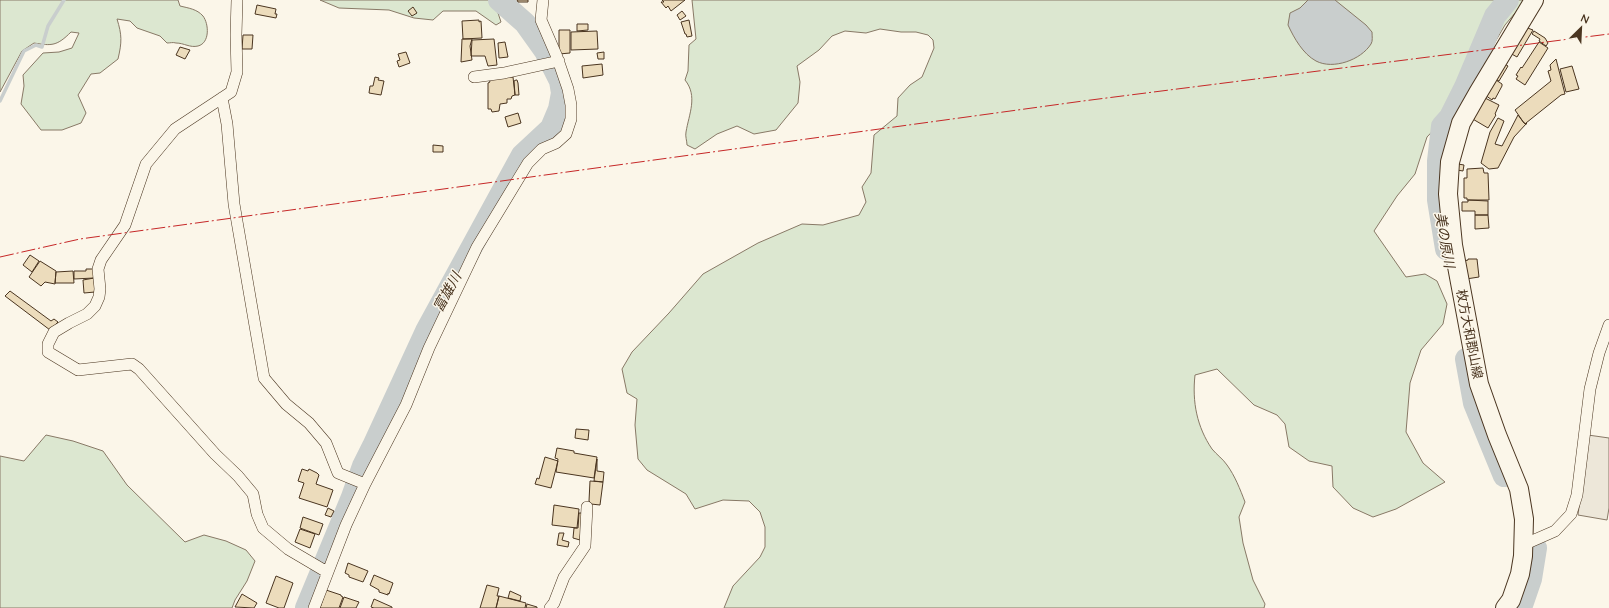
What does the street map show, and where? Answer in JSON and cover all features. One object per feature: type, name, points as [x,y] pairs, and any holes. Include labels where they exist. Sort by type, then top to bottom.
[{"type":"main road","name":"枚方大和郡山線","points":[[1505,608],[1511,600],[1520,574],[1524,519],[1519,489],[1497,436],[1479,384],[1453,245],[1448,194],[1450,162],[1462,123],[1478,93],[1534,0]]},
{"type":"street","points":[[237,0],[237,72],[231,92],[175,129],[146,164],[125,225],[100,260],[98,269],[99,297],[95,306],[87,314],[69,322],[54,332],[48,344],[48,352],[78,370],[132,364],[254,494],[257,514],[263,528],[288,549],[327,572]]},
{"type":"street","points":[[314,608],[363,483],[406,405],[429,348],[478,247],[528,163],[542,149],[556,143],[566,134],[571,119],[571,105],[568,89],[559,61],[541,20],[543,0]]},
{"type":"street","points":[[474,77],[504,73],[559,61]]},
{"type":"street","points":[[222,98],[227,124],[234,204],[264,378],[286,404],[309,423],[326,443],[338,473],[363,483]]},
{"type":"street","points":[[1523,545],[1555,531],[1571,514],[1578,495],[1590,389],[1599,353],[1609,325]]},
{"type":"street","points":[[550,608],[554,603],[564,577],[585,546],[587,507]]},
{"type":"green space","points":[[0,0],[178,0],[180,6],[195,10],[203,16],[205,19],[207,33],[205,41],[198,46],[167,43],[160,36],[137,28],[130,21],[117,19],[121,39],[118,59],[100,73],[91,74],[78,95],[86,113],[81,123],[62,130],[41,130],[21,104],[24,86],[23,75],[43,53],[59,52],[72,48],[79,33],[71,32],[62,40],[50,45],[34,43],[22,51],[0,92]]},
{"type":"green space","points":[[320,0],[490,0],[497,10],[501,22],[496,25],[476,11],[443,11],[433,20],[414,18],[389,10],[339,8]]},
{"type":"green space","points":[[692,0],[1526,0],[1505,25],[1460,102],[1427,137],[1415,174],[1397,196],[1374,231],[1406,277],[1425,274],[1437,281],[1447,304],[1443,324],[1421,350],[1410,383],[1406,432],[1423,463],[1445,482],[1396,509],[1373,517],[1353,508],[1333,487],[1332,466],[1309,461],[1289,447],[1285,424],[1277,415],[1254,405],[1217,369],[1195,375],[1195,404],[1199,423],[1207,441],[1212,449],[1230,469],[1245,502],[1239,517],[1243,543],[1253,580],[1265,604],[1264,608],[724,608],[733,586],[760,557],[765,547],[765,527],[760,512],[749,501],[723,500],[695,509],[686,494],[647,470],[638,459],[635,425],[637,399],[627,393],[622,369],[632,352],[703,274],[758,243],[802,224],[823,225],[859,215],[866,202],[862,187],[871,173],[874,135],[897,116],[898,98],[910,85],[922,77],[934,48],[933,40],[928,35],[916,32],[901,32],[880,29],[866,33],[845,31],[832,36],[819,50],[797,66],[800,82],[798,103],[776,130],[754,134],[737,126],[717,134],[695,149],[687,145],[686,135],[692,99],[689,86],[685,80],[688,71],[689,45],[696,39]]},
{"type":"green space","points":[[46,435],[73,441],[103,451],[127,485],[185,542],[204,535],[226,541],[246,550],[255,561],[247,581],[235,600],[232,608],[0,608],[0,456],[24,461]]},
{"type":"shaded area","points":[[1308,0],[1335,0],[1366,25],[1372,32],[1371,44],[1361,55],[1338,64],[1323,64],[1311,58],[1299,45],[1288,25],[1290,13],[1300,8]]},
{"type":"shaded area","points":[[1588,435],[1609,438],[1609,508],[1607,520],[1578,515]]},
{"type":"building","points":[[517,0],[528,0],[528,2],[518,2]]},
{"type":"building","points":[[662,0],[685,0],[671,11],[668,6],[666,8],[661,2],[664,2]]},
{"type":"building","points":[[257,5],[276,9],[276,18],[255,14]]},
{"type":"building","points":[[413,7],[417,13],[412,16],[408,11]]},
{"type":"building","points":[[682,11],[686,16],[680,20],[677,15]]},
{"type":"building","points":[[479,20],[479,22],[481,21],[482,38],[463,39],[462,21]]},
{"type":"building","points":[[689,20],[692,36],[687,37],[681,22]]},
{"type":"building","points":[[577,24],[588,24],[588,30],[577,31]]},
{"type":"building","points":[[1525,27],[1533,30],[1517,57],[1510,53]]},
{"type":"building","points":[[559,30],[570,30],[570,53],[559,54]]},
{"type":"building","points":[[597,31],[598,49],[571,50],[571,32]]},
{"type":"building","points":[[1534,31],[1545,38],[1548,43],[1546,46],[1539,41],[1540,39],[1532,34]]},
{"type":"building","points":[[243,35],[253,35],[252,49],[242,49]]},
{"type":"building","points":[[462,39],[472,39],[470,46],[472,60],[461,62]]},
{"type":"building","points":[[494,39],[497,65],[488,66],[485,56],[471,56],[472,40]]},
{"type":"building","points":[[505,42],[508,57],[499,58],[498,43]]},
{"type":"building","points":[[1539,42],[1548,48],[1525,85],[1516,79],[1518,76],[1516,75]]},
{"type":"building","points":[[180,47],[190,50],[185,59],[176,55]]},
{"type":"building","points":[[406,52],[410,63],[399,67],[397,61],[400,60],[398,54]]},
{"type":"building","points":[[604,52],[604,59],[598,59],[597,53]]},
{"type":"building","points":[[1556,59],[1565,94],[1561,95],[1526,123],[1527,124],[1524,123],[1515,110],[1551,81],[1548,71],[1551,70],[1550,65]]},
{"type":"building","points":[[1503,63],[1508,66],[1499,81],[1493,78]]},
{"type":"building","points":[[602,64],[603,75],[583,78],[582,66]]},
{"type":"building","points":[[1572,66],[1579,89],[1566,92],[1560,69]]},
{"type":"building","points":[[375,77],[379,78],[378,80],[384,81],[381,95],[369,93],[370,86],[373,86]]},
{"type":"building","points":[[513,77],[515,95],[512,96],[511,99],[507,99],[507,103],[500,104],[499,111],[492,112],[491,109],[488,109],[489,79]]},
{"type":"building","points":[[1493,78],[1502,84],[1502,86],[1495,99],[1493,98],[1492,100],[1485,95]]},
{"type":"building","points":[[516,80],[518,83],[519,95],[515,95],[514,81]]},
{"type":"building","points":[[1485,98],[1499,105],[1495,114],[1496,115],[1488,128],[1471,118]]},
{"type":"building","points":[[518,113],[521,123],[508,127],[505,117]]},
{"type":"building","points":[[1518,115],[1526,124],[1514,137],[1498,168],[1489,169],[1481,163],[1490,132],[1498,118],[1504,121],[1495,144],[1502,146]]},
{"type":"building","points":[[433,145],[443,146],[443,152],[433,152]]},
{"type":"building","points":[[1458,164],[1464,165],[1463,171],[1457,170]]},
{"type":"building","points":[[1483,168],[1484,173],[1488,173],[1489,200],[1467,200],[1467,198],[1464,198],[1464,178],[1467,178],[1467,169]]},
{"type":"building","points":[[1468,200],[1488,201],[1488,215],[1475,215],[1475,211],[1462,211],[1462,202],[1468,202]]},
{"type":"building","points":[[1475,215],[1488,215],[1489,228],[1475,229]]},
{"type":"building","points":[[30,255],[39,261],[32,272],[23,265]]},
{"type":"building","points":[[1468,259],[1477,259],[1479,277],[1466,279],[1464,261]]},
{"type":"building","points":[[40,261],[56,271],[55,284],[45,282],[41,286],[29,277]]},
{"type":"building","points":[[86,269],[94,269],[94,278],[74,279],[74,271],[86,271]]},
{"type":"building","points":[[73,271],[74,283],[55,283],[56,272]]},
{"type":"building","points":[[94,278],[95,292],[84,293],[83,280]]},
{"type":"building","points":[[10,291],[51,321],[54,319],[58,322],[50,330],[5,296]]},
{"type":"building","points":[[576,429],[589,430],[588,440],[575,438]]},
{"type":"building","points":[[557,448],[597,457],[594,478],[556,472],[558,459],[555,458]]},
{"type":"building","points":[[545,457],[558,461],[551,488],[535,484],[537,478],[539,479]]},
{"type":"building","points":[[597,459],[597,471],[604,472],[603,482],[594,481]]},
{"type":"building","points":[[302,469],[308,471],[309,469],[317,473],[319,475],[316,484],[333,490],[327,507],[299,498],[304,483],[298,481]]},
{"type":"building","points":[[590,481],[603,482],[600,505],[591,504],[589,501]]},
{"type":"building","points":[[554,505],[579,509],[577,528],[552,525]]},
{"type":"building","points":[[328,508],[334,511],[331,517],[325,515]]},
{"type":"building","points":[[579,513],[582,513],[580,540],[573,538],[574,528],[578,528]]},
{"type":"building","points":[[303,517],[323,524],[319,535],[300,528]]},
{"type":"building","points":[[300,529],[315,534],[310,548],[295,542]]},
{"type":"building","points":[[559,533],[564,533],[562,540],[569,542],[568,547],[557,545]]},
{"type":"building","points":[[348,563],[368,571],[363,582],[349,577],[349,575],[345,573]]},
{"type":"building","points":[[374,575],[393,583],[388,595],[379,592],[379,590],[370,585]]},
{"type":"building","points":[[276,576],[293,583],[284,608],[279,608],[266,603]]},
{"type":"building","points":[[487,585],[499,588],[496,608],[480,608]]},
{"type":"building","points":[[326,590],[343,597],[339,608],[320,608]]},
{"type":"building","points":[[510,591],[521,596],[520,601],[508,598]]},
{"type":"building","points":[[242,594],[257,603],[254,608],[235,607]]},
{"type":"building","points":[[499,596],[526,603],[525,608],[496,608]]},
{"type":"building","points":[[344,597],[359,602],[356,608],[340,608]]},
{"type":"building","points":[[374,599],[392,607],[392,608],[371,607]]},
{"type":"building","points":[[527,604],[537,607],[537,608],[526,608]]},
{"type":"waterway","points":[[0,101],[24,51],[36,45],[42,47],[48,26],[64,0]]},
{"type":"waterway","name":"富雄川","points":[[306,608],[352,497],[363,466],[426,331],[522,155],[551,128],[559,109],[562,93],[560,81],[545,51],[525,23],[499,0]]},
{"type":"waterway","name":"美の原川","points":[[1446,249],[1438,200],[1438,161],[1442,126],[1450,117],[1465,87],[1495,16],[1508,0]]},
{"type":"waterway","name":"美の原川","points":[[1466,359],[1474,403],[1504,476]]},
{"type":"waterway","name":"美の原川","points":[[1521,608],[1531,579],[1536,548]]},
{"type":"power","points":[[0,257],[80,239],[1083,101],[1609,34]]}]
